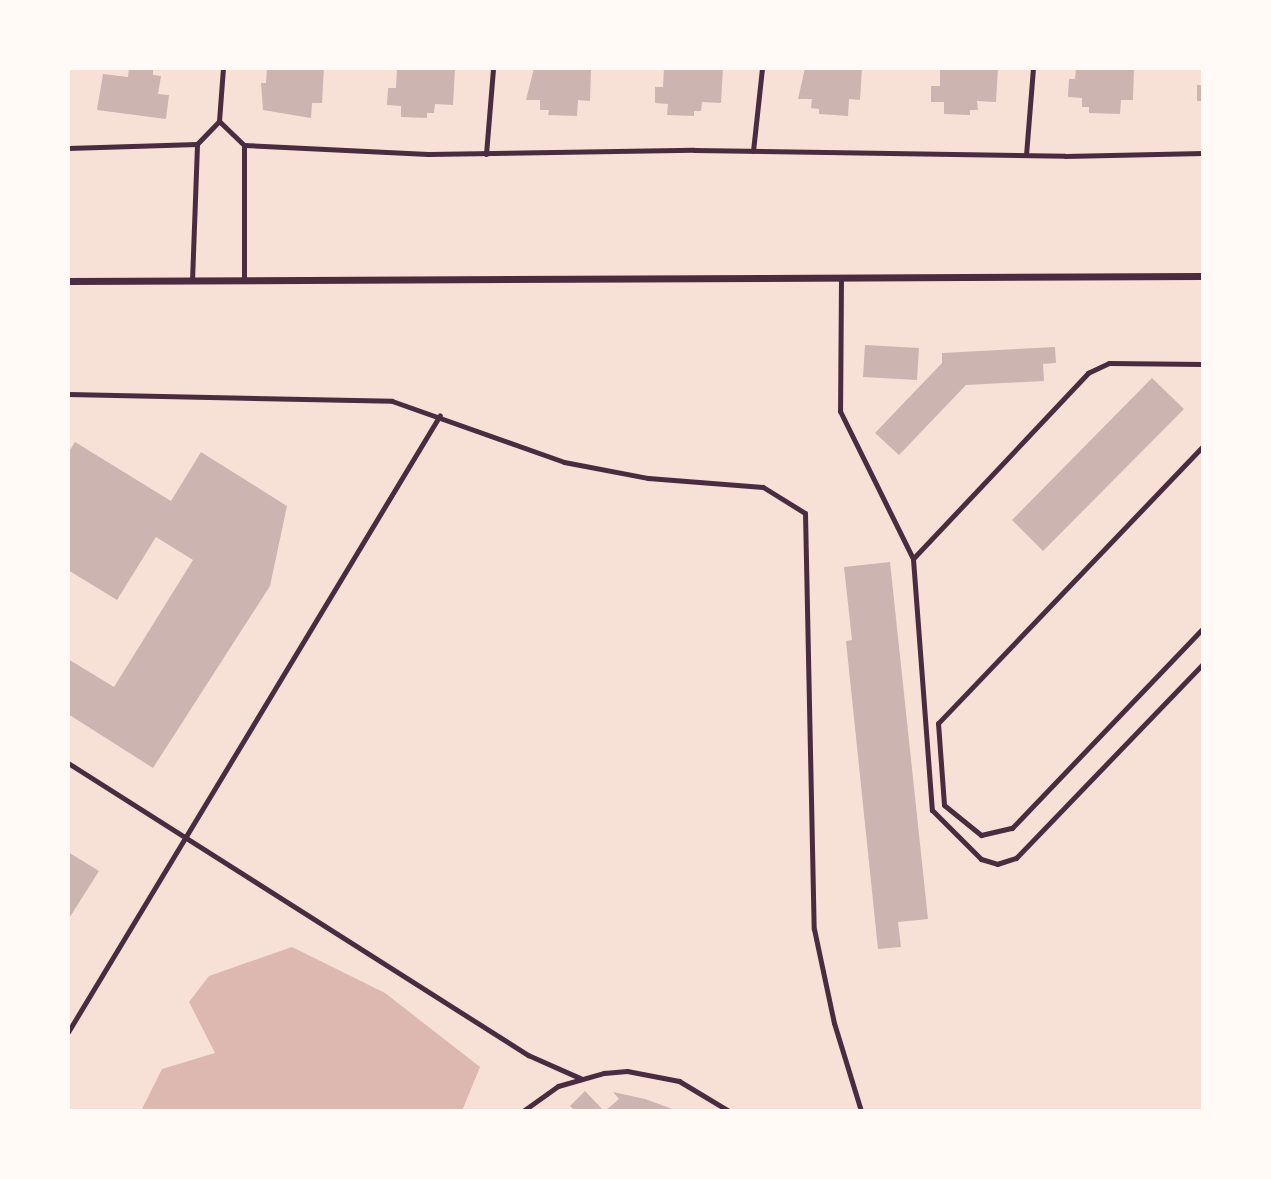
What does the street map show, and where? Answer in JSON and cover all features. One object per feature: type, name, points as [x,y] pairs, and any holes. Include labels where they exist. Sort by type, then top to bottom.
[{"type":"street","points":[[68,281],[1203,276]]},
{"type":"lane","points":[[192,281],[197,144],[219,121],[223,68]]},
{"type":"lane","points":[[486,153],[494,68]]},
{"type":"lane","points":[[753,151],[762,68]]},
{"type":"lane","points":[[1026,155],[1033,68]]},
{"type":"lane","points":[[219,121],[244,145],[486,153],[1203,153]]},
{"type":"lane","points":[[68,148],[197,144]]},
{"type":"lane","points":[[244,145],[244,281]]},
{"type":"lane","points":[[841,278],[841,411],[913,559],[932,810],[989,862],[1016,858],[1203,664]]},
{"type":"lane","points":[[913,559],[1088,373],[1109,363],[1203,365]]},
{"type":"lane","points":[[68,394],[392,401],[440,415],[521,449],[607,472],[763,487],[805,513],[814,929],[834,1023],[861,1111]]},
{"type":"lane","points":[[68,1032],[440,415]]},
{"type":"lane","points":[[1203,446],[938,723],[944,805],[981,835],[1012,828],[1203,628]]},
{"type":"lane","points":[[68,763],[528,1055],[580,1077]]},
{"type":"lane","points":[[523,1111],[537,1097],[580,1077],[615,1072],[654,1074],[691,1087],[729,1111]]},
{"type":"shaded area","points":[[292,947],[385,993],[480,1067],[462,1111],[141,1111],[162,1069],[215,1053],[189,1002],[209,976]]},
{"type":"building","points":[[129,68],[153,68],[153,75],[161,76],[158,94],[169,95],[166,119],[97,110],[103,74],[128,77]]},
{"type":"building","points":[[267,68],[324,68],[322,103],[312,103],[311,118],[263,110],[261,83],[266,83]]},
{"type":"building","points":[[397,68],[455,68],[453,105],[435,104],[434,113],[427,113],[427,118],[401,117],[401,106],[387,105],[388,88],[396,88]]},
{"type":"building","points":[[534,68],[591,68],[590,101],[578,100],[577,116],[548,115],[549,110],[540,110],[540,100],[526,100]]},
{"type":"building","points":[[664,68],[723,68],[721,103],[702,102],[701,111],[694,111],[694,116],[667,115],[668,104],[655,103],[655,87],[663,87]]},
{"type":"building","points":[[805,68],[862,68],[860,100],[849,99],[848,116],[819,114],[819,109],[811,108],[812,99],[798,99]]},
{"type":"building","points":[[940,68],[998,68],[996,102],[977,101],[978,110],[970,110],[970,115],[944,114],[944,102],[931,102],[931,86],[940,86]]},
{"type":"building","points":[[1076,68],[1134,68],[1133,100],[1121,100],[1120,114],[1089,113],[1089,107],[1082,107],[1082,98],[1068,97],[1069,79],[1075,79]]},
{"type":"building","points":[[1197,85],[1203,85],[1203,101],[1197,101]]},
{"type":"building","points":[[865,345],[919,348],[917,380],[863,377]]},
{"type":"building","points":[[1055,347],[1056,363],[1043,364],[1044,381],[966,385],[899,455],[875,433],[942,363],[942,353]]},
{"type":"building","points":[[1152,378],[1184,409],[1043,551],[1012,520]]},
{"type":"building","points":[[75,442],[171,501],[201,452],[287,506],[270,586],[153,768],[68,714],[68,659],[114,687],[193,560],[156,537],[117,600],[68,570],[68,453]]},
{"type":"building","points":[[890,562],[928,919],[898,922],[901,947],[878,949],[846,641],[852,640],[844,567]]},
{"type":"building","points":[[68,852],[99,871],[68,920]]},
{"type":"building","points":[[585,1091],[604,1111],[575,1111],[570,1106]]},
{"type":"building","points":[[613,1092],[645,1099],[678,1111],[605,1111],[619,1099]]}]
